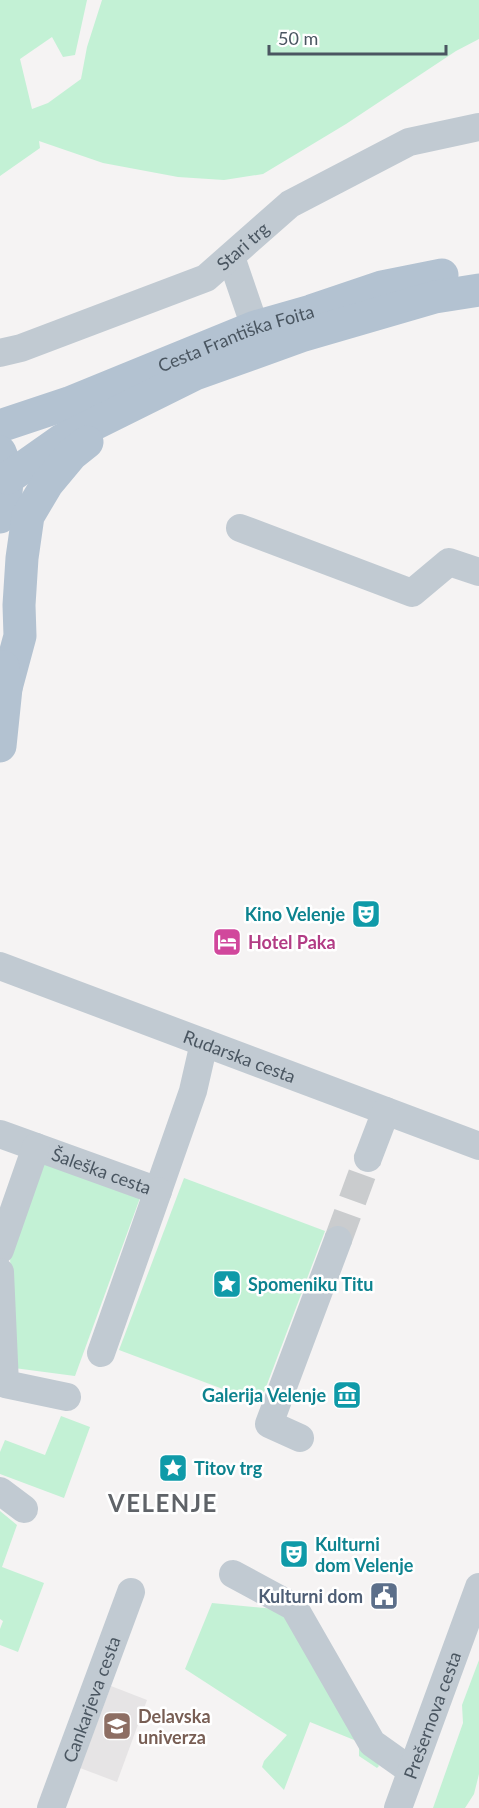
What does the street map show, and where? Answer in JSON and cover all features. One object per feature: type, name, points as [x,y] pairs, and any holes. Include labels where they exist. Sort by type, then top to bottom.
[{"type":"main road","name":"Cesta Františka Foita","points":[[0,426],[69,403],[255,327],[312,311],[382,287],[479,269]]},
{"type":"main road","name":"Cesta Františka Foita","points":[[4,465],[62,440],[195,374],[301,336],[435,297],[479,290]]},
{"type":"main road","name":"Cesta Františka Foita","points":[[6,688],[20,636],[19,604],[22,558],[28,516],[46,484],[72,454],[128,408]]},
{"type":"main road","points":[[0,517],[6,500],[4,465]]},
{"type":"main road","points":[[0,639],[6,688],[0,746]]},
{"type":"street","name":"Stari trg","points":[[0,353],[43,340],[206,278],[290,204],[410,142],[479,127]]},
{"type":"street","points":[[231,257],[255,327]]},
{"type":"street","points":[[240,528],[412,593],[449,562],[479,572]]},
{"type":"street","name":"Rudarska cesta","points":[[0,966],[479,1146]]},
{"type":"street","name":"Šaleška cesta","points":[[0,1134],[158,1191],[193,1091],[204,1043]]},
{"type":"street","points":[[368,1158],[386,1111]]},
{"type":"street","points":[[0,1250],[36,1147]]},
{"type":"street","points":[[101,1353],[158,1191]]},
{"type":"street","points":[[300,1438],[268,1424],[338,1240]]},
{"type":"street","points":[[0,1272],[3,1391],[67,1397]]},
{"type":"street","points":[[0,1491],[24,1509]]},
{"type":"street","points":[[233,1575],[294,1607],[372,1743],[410,1770]]},
{"type":"street","name":"Prešernova cesta","points":[[398,1808],[410,1770],[479,1587]]},
{"type":"street","name":"Cankarjeva cesta","points":[[51,1808],[131,1592]]},
{"type":"shaded area","name":"Delavska univerza","points":[[111,1686],[147,1700],[117,1782],[80,1768]]},
{"type":"green space","points":[[0,0],[87,0],[75,55],[63,57],[52,37],[20,59],[32,109],[48,103],[81,79],[87,47],[102,0],[479,0],[479,39],[456,51],[346,124],[263,174],[224,180],[178,177],[103,163],[39,141],[40,148],[0,176]]},
{"type":"green space","points":[[43,1163],[140,1198],[75,1376],[14,1368],[10,1256]]},
{"type":"green space","points":[[184,1178],[325,1231],[260,1403],[119,1350]]},
{"type":"green space","points":[[61,1416],[90,1427],[64,1498],[0,1474],[0,1452],[5,1440],[45,1455]]},
{"type":"green space","points":[[0,1511],[17,1525],[2,1567],[44,1583],[18,1652],[0,1645],[0,1629],[3,1621],[0,1619]]},
{"type":"green space","points":[[212,1603],[285,1610],[379,1766],[377,1768],[359,1756],[359,1742],[310,1722],[284,1790],[262,1767],[264,1761],[287,1735],[185,1669]]},
{"type":"green space","points":[[479,1660],[479,1774],[474,1794],[465,1808],[433,1808],[463,1723],[462,1705]]},
{"type":"tunnel","points":[[338,1240],[368,1158]]},
{"type":"place","name":"Kino Velenje","points":[[366,914]]},
{"type":"place","name":"Hotel Paka","points":[[227,942]]},
{"type":"place","name":"Spomeniku Titu","points":[[227,1284]]},
{"type":"place","name":"Galerija Velenje","points":[[347,1395]]},
{"type":"place","name":"Titov trg","points":[[173,1468]]},
{"type":"place","name":"Kulturni dom Velenje","points":[[294,1554]]},
{"type":"place","name":"Kulturni dom","points":[[384,1596]]},
{"type":"place","name":"Delavska univerza","points":[[117,1726]]},
{"type":"district","name":"VELENJE","points":[[163,1502]]}]
